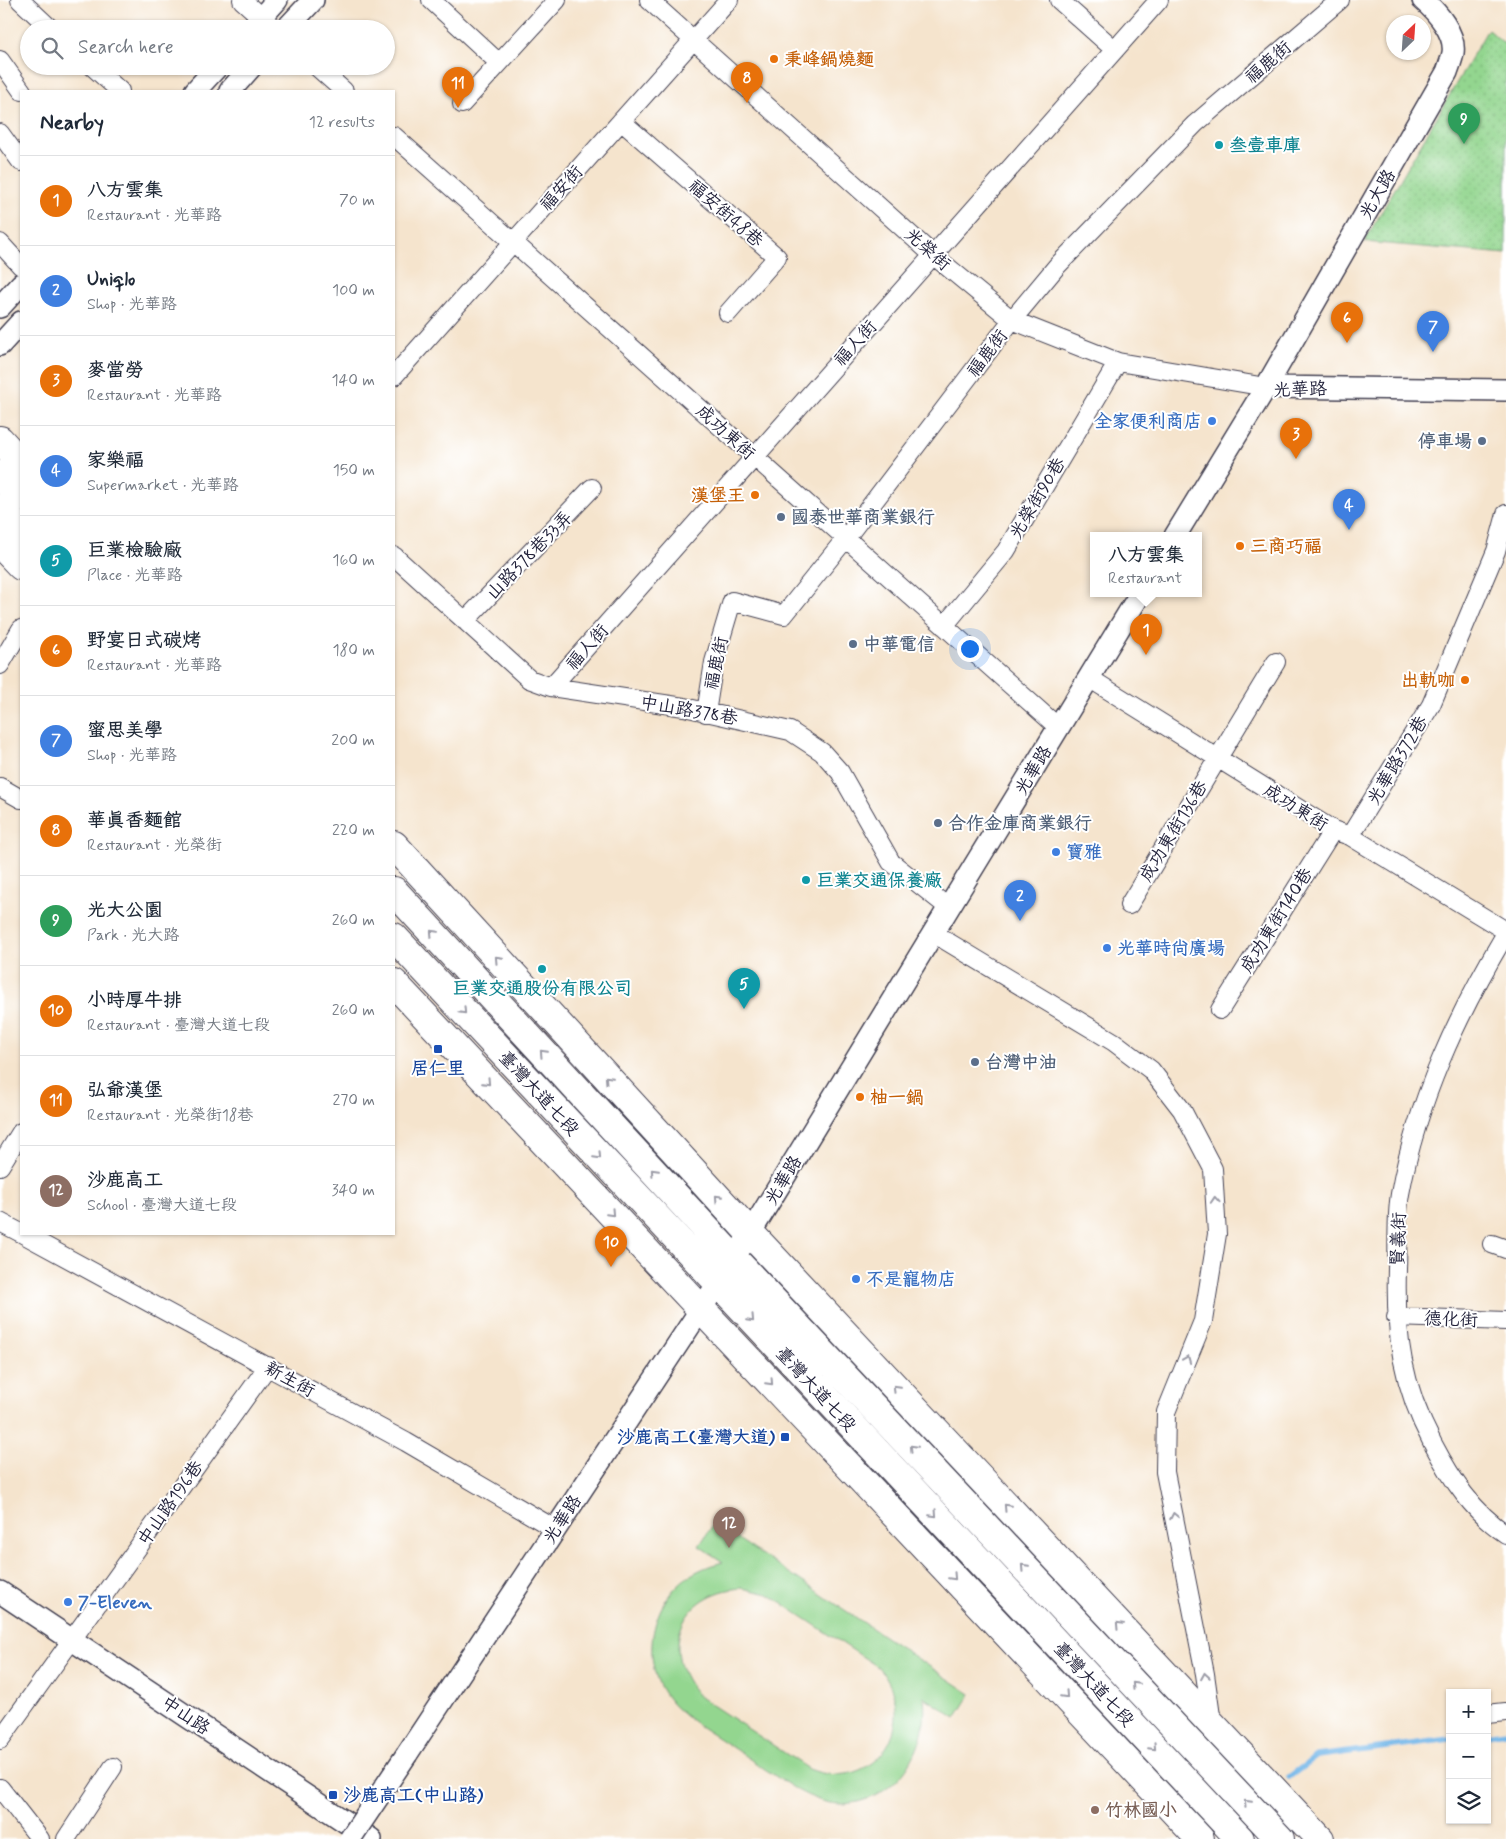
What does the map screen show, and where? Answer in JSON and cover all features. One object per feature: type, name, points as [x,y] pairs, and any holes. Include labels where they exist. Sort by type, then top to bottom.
[{"type":"main road","points":[[0,440],[20,462]]},
{"type":"main road","points":[[0,475],[20,497]]},
{"type":"main road","points":[[0,508],[20,530]]},
{"type":"main road","points":[[0,544],[20,565]]},
{"type":"main road","points":[[395,846],[751,1234],[1320,1839]]},
{"type":"main road","name":"臺灣大道七段","points":[[395,892],[734,1259],[1280,1839]]},
{"type":"main road","name":"臺灣大道七段","points":[[395,938],[1240,1839]]},
{"type":"main road","name":"臺灣大道七段","points":[[395,984],[1200,1839]]},
{"type":"main road","points":[[734,1259],[779,1264]]},
{"type":"street","points":[[20,0],[42,20]]},
{"type":"street","points":[[242,0],[258,20]]},
{"type":"street","points":[[265,20],[277,0]]},
{"type":"street","points":[[294,20],[313,0]]},
{"type":"street","points":[[431,0],[499,63]]},
{"type":"street","points":[[462,104],[557,0]]},
{"type":"street","name":"光榮街","points":[[649,0],[933,254],[1012,320],[1118,362],[1266,387]]},
{"type":"street","name":"福安街","points":[[395,375],[729,0]]},
{"type":"street","points":[[1059,0],[1115,50]]},
{"type":"street","name":"福人街","points":[[551,687],[1159,0]]},
{"type":"street","name":"福鹿街","points":[[706,713],[714,662],[732,601],[784,615],[846,538],[1012,320],[1057,266],[1195,124],[1340,0]]},
{"type":"street","name":"光大路","points":[[1266,387],[1447,72],[1453,52],[1448,32],[1436,11],[1423,0]]},
{"type":"street","points":[[0,60],[21,90]]},
{"type":"street","points":[[102,75],[119,90]]},
{"type":"street","points":[[196,90],[210,75]]},
{"type":"street","points":[[232,90],[244,75]]},
{"type":"street","points":[[326,75],[343,90]]},
{"type":"street","name":"福安街48巷","points":[[621,121],[776,257],[728,313]]},
{"type":"street","points":[[0,133],[20,161]]},
{"type":"street","name":"成功東街","points":[[395,137],[1058,728]]},
{"type":"street","points":[[0,243],[20,265]]},
{"type":"street","points":[[0,306],[20,285]]},
{"type":"street","points":[[0,345],[20,323]]},
{"type":"street","name":"光榮街90巷","points":[[944,626],[1006,551],[1118,362]]},
{"type":"street","name":"光華路","points":[[1177,532],[1266,387],[1506,390]]},
{"type":"street","name":"山路378巷33弄","points":[[465,621],[592,488]]},
{"type":"street","name":"光華路372巷","points":[[1350,836],[1431,705],[1496,551],[1506,514]]},
{"type":"street","name":"中山路378巷","points":[[395,557],[529,679],[551,687],[706,713],[790,731],[822,752],[840,772],[891,862],[949,908]]},
{"type":"street","name":"光華路","points":[[350,1839],[751,1234],[1138,597]]},
{"type":"street","points":[[0,665],[20,631]]},
{"type":"street","name":"成功東街136巷","points":[[1129,905],[1276,662]]},
{"type":"street","name":"成功東街","points":[[1089,678],[1333,830],[1350,836],[1506,932]]},
{"type":"street","points":[[0,787],[20,799]]},
{"type":"street","name":"成功東街140巷","points":[[1220,1010],[1333,830]]},
{"type":"street","name":"賢義街","points":[[1506,932],[1451,1031],[1416,1128],[1400,1195],[1396,1317],[1405,1372],[1417,1413],[1464,1496],[1488,1522],[1506,1534]]},
{"type":"street","points":[[933,933],[1114,1042],[1151,1070],[1182,1110],[1213,1169],[1217,1234],[1203,1321],[1166,1412],[1165,1472],[1205,1674],[1212,1724]]},
{"type":"street","points":[[0,1166],[20,1134]]},
{"type":"street","name":"新生街","points":[[0,1222],[20,1232]]},
{"type":"street","name":"新生街","points":[[26,1235],[397,1437],[555,1529]]},
{"type":"street","name":"德化街","points":[[1396,1317],[1506,1321]]},
{"type":"street","name":"中山路196巷","points":[[0,1740],[268,1366]]},
{"type":"street","name":"中山路","points":[[0,1592],[372,1839]]},
{"type":"street","points":[[1491,1714],[1506,1712]]},
{"type":"street","points":[[66,1839],[113,1767]]},
{"type":"street","points":[[0,1788],[40,1839]]},
{"type":"green space","points":[[1488,29],[1506,45],[1506,254],[1364,242]]},
{"type":"green space","points":[[714,1523],[971,1694],[956,1718],[924,1697],[921,1736],[915,1753],[906,1770],[878,1794],[860,1801],[840,1804],[818,1800],[797,1790],[689,1718],[668,1699],[660,1687],[655,1673],[652,1650],[653,1633],[665,1601],[678,1585],[694,1573],[723,1562],[699,1546]],"holes":[[[742,1588],[768,1594],[878,1667],[891,1688],[896,1709],[894,1730],[886,1748],[872,1763],[855,1772],[833,1775],[809,1769],[700,1697],[687,1679],[680,1661],[678,1643],[682,1627],[690,1612],[703,1600],[721,1592]]]},
{"type":"waterway","points":[[1491,1734],[1506,1732]]},
{"type":"waterway","points":[[1289,1777],[1317,1756],[1446,1740]]},
{"type":"place","name":"秉峰鍋燒麵","points":[[774,59]]},
{"type":"place","name":"華真香麵館","points":[[747,103]]},
{"type":"place","name":"弘爺漢堡","points":[[458,108]]},
{"type":"place","name":"光大公園","points":[[1464,144]]},
{"type":"place","name":"叁壹車庫","points":[[1219,145]]},
{"type":"place","name":"野宴日式碳烤","points":[[1347,343]]},
{"type":"place","name":"蜜思美學","points":[[1433,352]]},
{"type":"place","name":"全家便利商店","points":[[1212,421]]},
{"type":"place","name":"停車場","points":[[1482,441]]},
{"type":"place","name":"麥當勞","points":[[1296,459]]},
{"type":"place","name":"漢堡王","points":[[755,495]]},
{"type":"place","name":"國泰世華商業銀行","points":[[781,517]]},
{"type":"place","name":"家樂福","points":[[1349,530]]},
{"type":"place","name":"三商巧福","points":[[1240,546]]},
{"type":"place","name":"中華電信","points":[[853,644]]},
{"type":"place","name":"八方雲集","points":[[1146,655]]},
{"type":"place","name":"出軌咖","points":[[1465,680]]},
{"type":"place","name":"合作金庫商業銀行","points":[[938,823]]},
{"type":"place","name":"寶雅","points":[[1056,852]]},
{"type":"place","name":"巨業交通保養廠","points":[[806,880]]},
{"type":"place","name":"Uniqlo","points":[[1020,921]]},
{"type":"place","name":"光華時尚廣場","points":[[1107,948]]},
{"type":"place","name":"巨業交通股份有限公司","points":[[542,969]]},
{"type":"place","name":"巨業檢驗廠","points":[[744,1009]]},
{"type":"place","name":"居仁里","points":[[438,1049]]},
{"type":"place","name":"台灣中油","points":[[975,1062]]},
{"type":"place","name":"柚一鍋","points":[[860,1097]]},
{"type":"place","name":"小時厚牛排","points":[[611,1267]]},
{"type":"place","name":"不是寵物店","points":[[856,1279]]},
{"type":"place","name":"沙鹿高工(臺灣大道)","points":[[785,1437]]},
{"type":"place","name":"沙鹿高工","points":[[729,1548]]},
{"type":"place","name":"7-Eleven","points":[[68,1602]]},
{"type":"place","name":"沙鹿高工(中山路)","points":[[333,1795]]},
{"type":"place","name":"竹林國小","points":[[1095,1810]]}]
